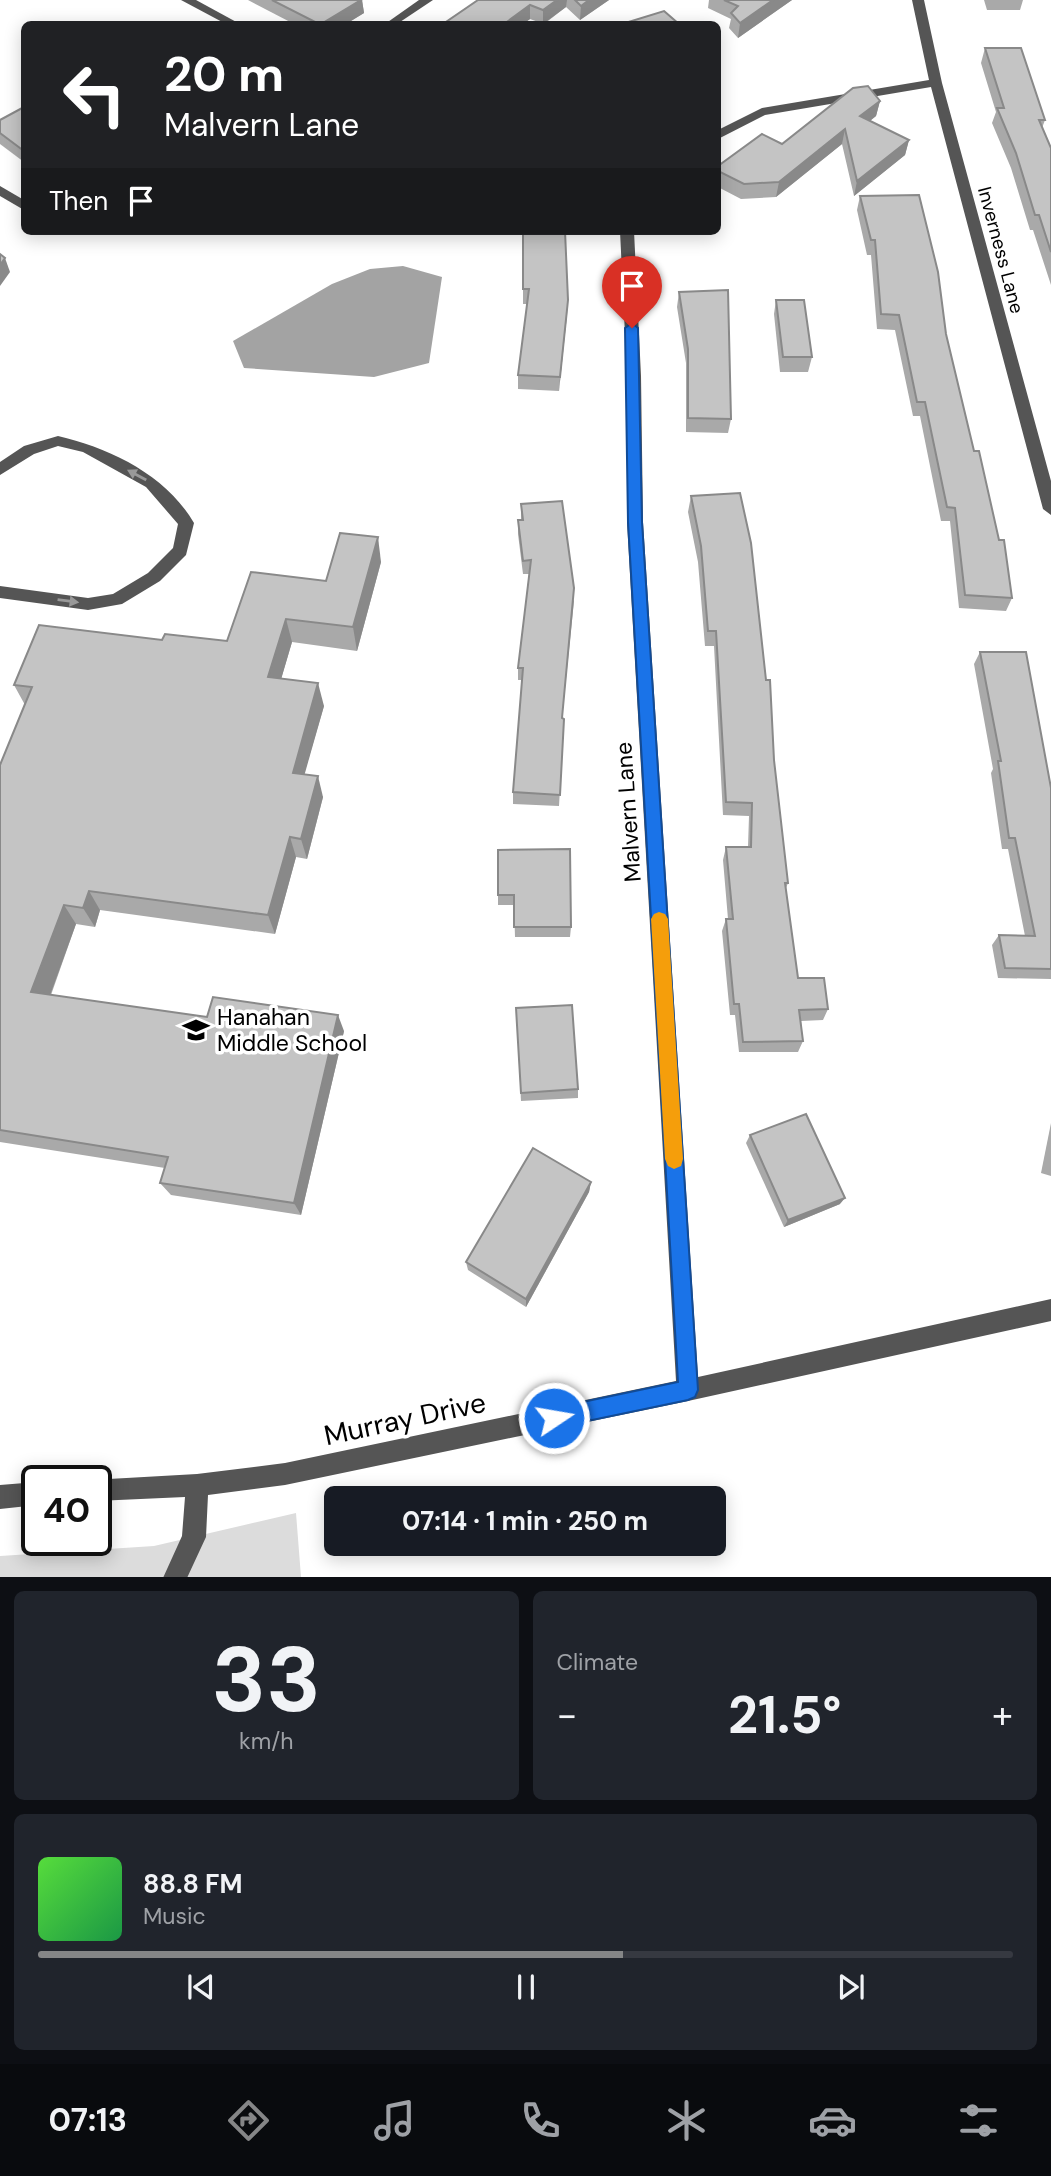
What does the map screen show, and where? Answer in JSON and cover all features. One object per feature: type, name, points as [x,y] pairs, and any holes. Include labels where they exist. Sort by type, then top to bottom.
[{"type":"street","points":[[187,0],[228,21]]},
{"type":"street","points":[[395,21],[427,0]]},
{"type":"street","name":"Inverness Lane","points":[[918,0],[936,83],[1051,509]]},
{"type":"street","points":[[721,133],[762,112],[936,83]]},
{"type":"street","points":[[0,190],[21,204]]},
{"type":"street","name":"Malvern Lane","points":[[627,235],[634,376],[635,522],[688,1390]]},
{"type":"street","points":[[0,469],[29,450],[58,441],[87,448],[150,483],[186,523],[180,551],[154,577],[116,600],[88,604],[0,593]]},
{"type":"street","name":"Murray Drive","points":[[112,1489],[197,1485],[285,1474],[688,1390],[1051,1310]]},
{"type":"street","points":[[175,1577],[194,1537],[197,1485]]},
{"type":"street","points":[[0,1497],[21,1495]]},
{"type":"shaded area","points":[[403,266],[442,277],[429,363],[374,377],[244,368],[233,341],[332,284],[370,269]]},
{"type":"shaded area","points":[[296,1513],[301,1577],[0,1577],[0,1556],[112,1556],[112,1549],[154,1546]]},
{"type":"building","points":[[272,0],[361,0],[326,21],[313,21]]},
{"type":"building","points":[[478,0],[557,0],[543,10],[530,5],[508,21],[447,21]]},
{"type":"building","points":[[575,0],[589,0],[581,6]]},
{"type":"building","points":[[724,0],[773,0],[740,23],[731,13],[738,6]]},
{"type":"building","points":[[664,11],[676,21],[632,21]]},
{"type":"building","points":[[985,48],[1021,48],[1045,120],[1039,120],[1051,148],[1051,252],[997,108],[1004,108]]},
{"type":"building","points":[[868,86],[880,101],[860,116],[909,140],[857,181],[845,129],[779,182],[744,184],[721,172],[721,164],[762,134],[782,144],[853,88]]},
{"type":"building","points":[[21,109],[21,149],[0,133],[0,120]]},
{"type":"building","points":[[919,195],[938,272],[946,334],[974,451],[979,451],[999,540],[1004,540],[1012,598],[965,595],[955,508],[947,507],[925,402],[917,402],[899,315],[881,314],[875,240],[871,240],[860,196]]},
{"type":"building","points":[[523,235],[565,235],[568,300],[560,377],[518,375],[529,289],[523,289]]},
{"type":"building","points":[[728,290],[731,419],[688,418],[688,349],[679,292]]},
{"type":"building","points":[[776,300],[804,300],[812,357],[783,357]]},
{"type":"building","points":[[740,493],[751,543],[766,680],[770,680],[774,760],[788,883],[785,883],[798,978],[824,978],[828,1009],[799,1010],[803,1041],[743,1042],[739,1004],[734,1004],[726,919],[733,919],[726,847],[751,847],[752,803],[726,802],[716,631],[708,631],[701,546],[691,496]]},
{"type":"building","points":[[562,501],[574,588],[562,718],[560,795],[513,792],[523,668],[518,668],[531,560],[523,561],[518,520],[523,520],[521,504]]},
{"type":"building","points":[[340,533],[378,537],[353,627],[286,619],[268,677],[318,683],[293,773],[318,776],[301,839],[290,837],[268,915],[89,891],[83,908],[64,905],[31,992],[207,1017],[213,997],[338,1015],[294,1203],[160,1183],[168,1157],[0,1130],[0,765],[32,687],[14,685],[39,625],[162,640],[165,634],[227,641],[251,572],[326,581]]},
{"type":"building","points":[[980,652],[1026,652],[1051,788],[1051,969],[1005,968],[999,935],[1035,936],[1015,838],[1009,838],[998,761],[1001,761]]},
{"type":"building","points":[[570,849],[571,927],[514,927],[514,895],[498,895],[498,850]]},
{"type":"building","points":[[572,1005],[578,1089],[521,1093],[516,1008]]},
{"type":"building","points":[[806,1114],[845,1198],[788,1220],[750,1135]]},
{"type":"building","points":[[533,1148],[591,1182],[526,1299],[466,1262]]},
{"type":"slow traffic","points":[[659,919],[674,1159]]},
{"type":"place","name":"Hanahan Middle School","points":[[196,1030]]},
{"type":"route","points":[[554,1418],[688,1390],[635,522],[632,328]]}]
